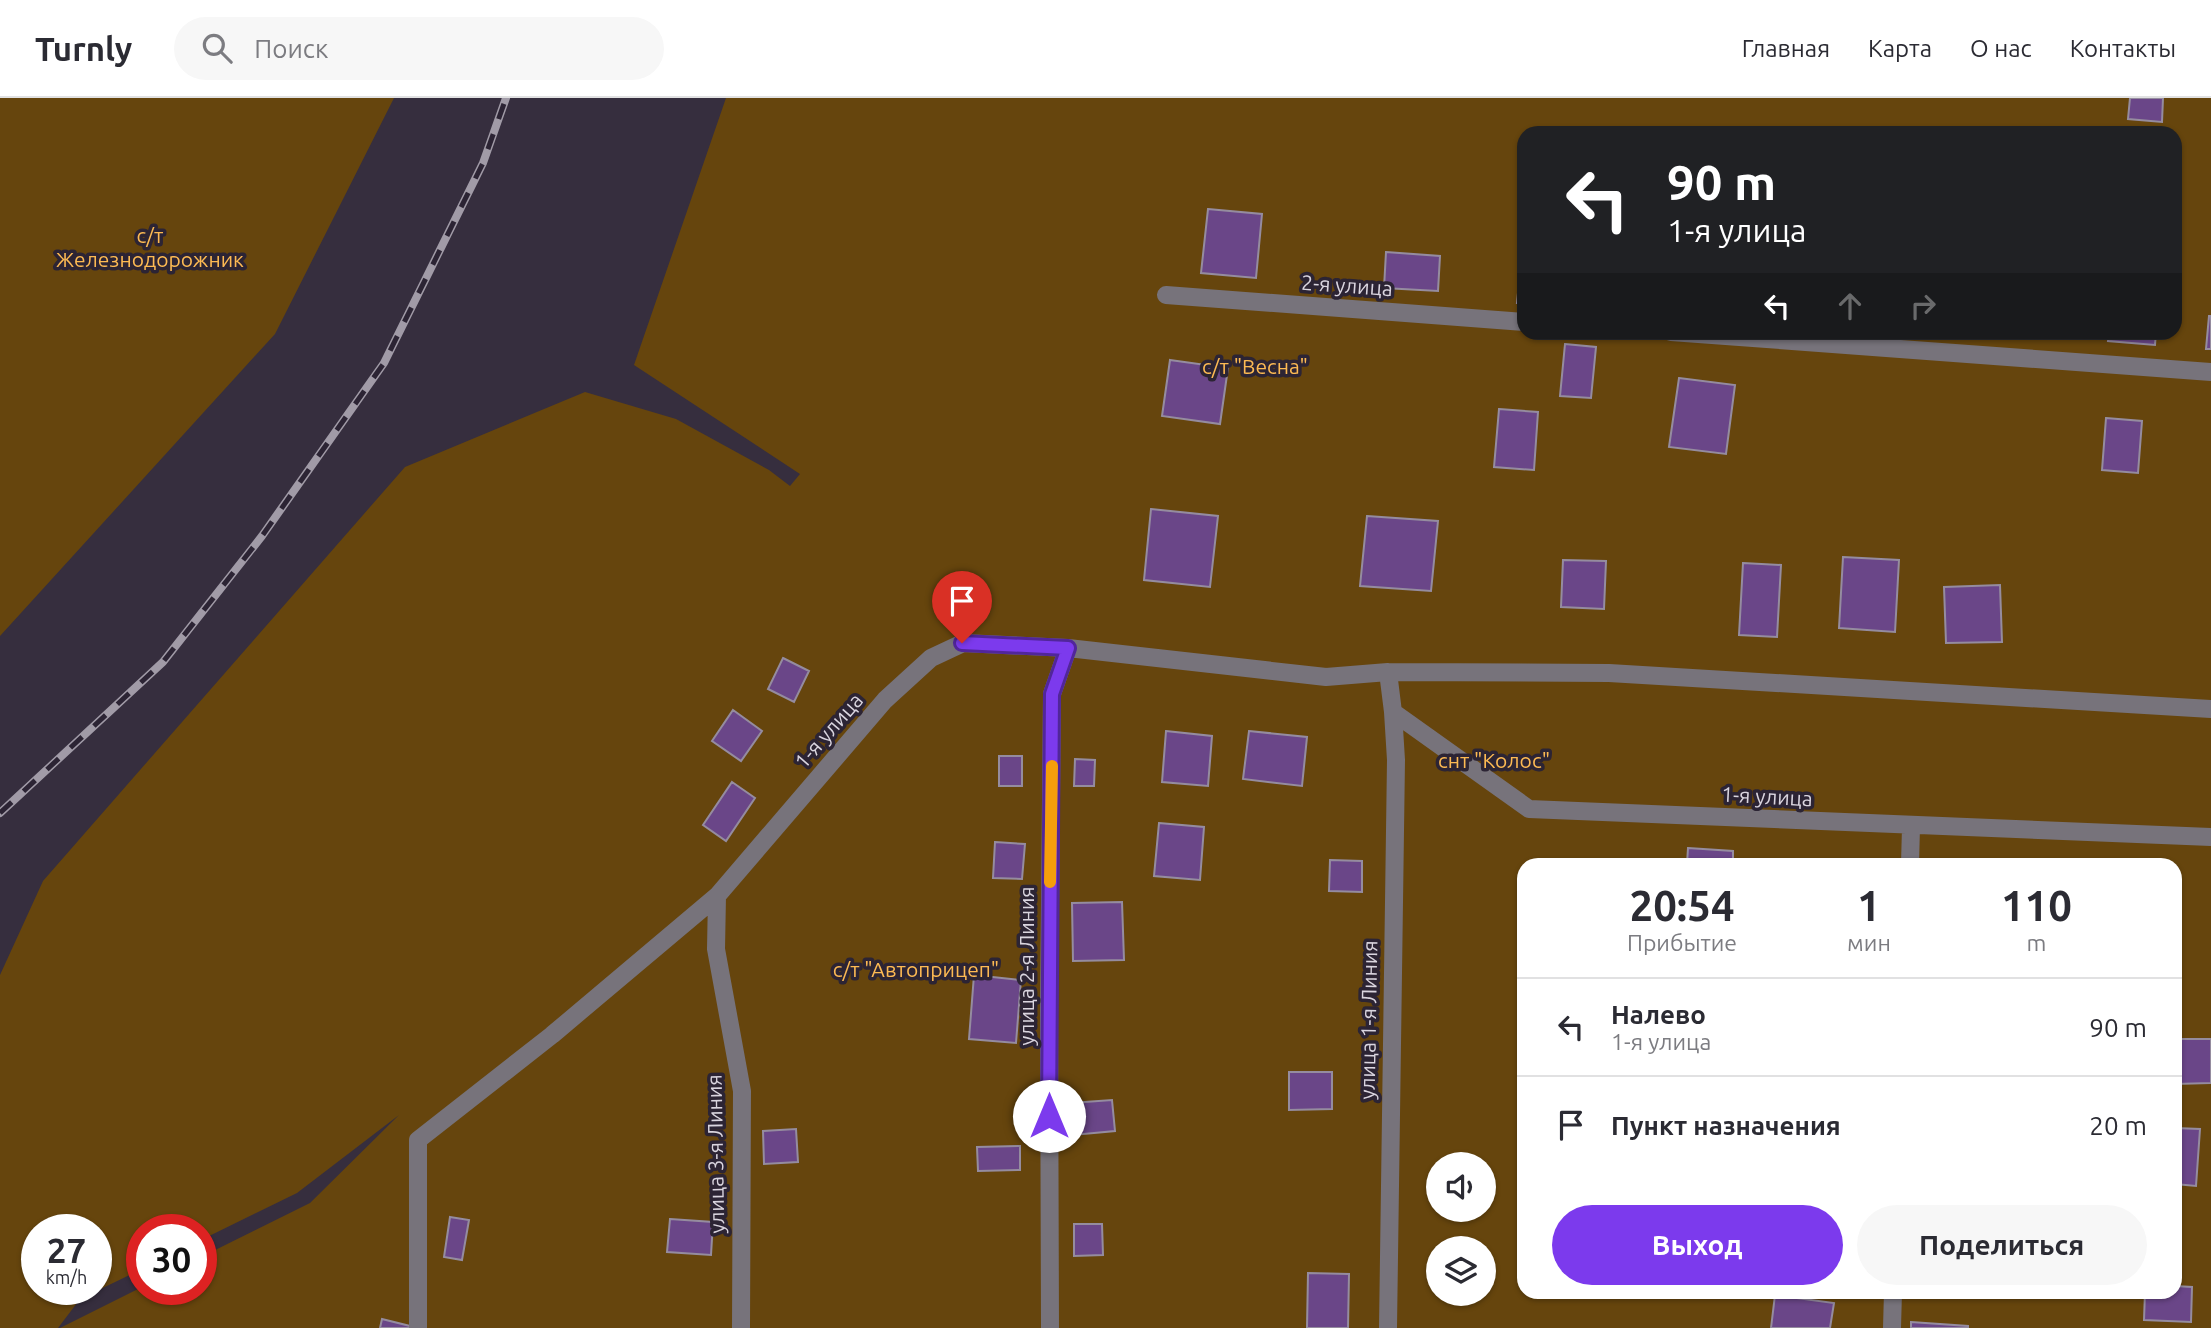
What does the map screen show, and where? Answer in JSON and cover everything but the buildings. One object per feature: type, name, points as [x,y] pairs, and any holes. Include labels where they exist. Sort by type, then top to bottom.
[{"type":"street","name":"2-я улица","points":[[1166,295],[1517,321]]},
{"type":"street","points":[[1779,340],[2211,372]]},
{"type":"street","name":"1-я улица","points":[[418,1328],[418,1140],[552,1035],[717,896],[885,700],[932,658],[962,643],[1068,648],[1326,677],[1388,672],[1609,673],[2211,709]]},
{"type":"street","name":"улица 2-я Линия","points":[[1050,1328],[1048,1010],[1052,694],[1068,648]]},
{"type":"street","points":[[1388,672],[1393,712]]},
{"type":"street","name":"1-я улица","points":[[1393,712],[1529,809],[1911,827],[2211,837]]},
{"type":"street","name":"улица 1-я Линия","points":[[1388,1328],[1396,760],[1393,712]]},
{"type":"street","points":[[1910,858],[1911,827]]},
{"type":"street","name":"улица 3-я Линия","points":[[717,896],[716,948],[742,1091],[741,1328]]},
{"type":"street","points":[[1892,1328],[1893,1299]]},
{"type":"green space","name":"с/т Железнодорожник","points":[[0,98],[394,98],[275,334],[0,636]]},
{"type":"green space","points":[[726,98],[2211,98],[2211,1328],[60,1328],[106,1305],[112,1305],[112,1302],[126,1295],[126,1305],[217,1305],[217,1249],[310,1203],[399,1115],[297,1193],[217,1232],[217,1214],[126,1214],[126,1277],[112,1284],[112,1214],[21,1214],[21,1305],[75,1305],[58,1328],[0,1328],[0,975],[43,881],[405,467],[585,392],[676,419],[769,470],[790,486],[800,474],[634,365]]},
{"type":"railway","points":[[0,813],[163,662],[262,536],[384,363],[483,163],[506,98]]},
{"type":"slow traffic","points":[[1050,882],[1052,766]]},
{"type":"route","points":[[962,643],[1068,648],[1052,694],[1049,1116]]},
{"type":"park label","name":"с/т \"Весна\"","points":[[1255,367]]},
{"type":"park label","name":"снт \"Колос\"","points":[[1494,761]]},
{"type":"park label","name":"с/т \"Автоприцеп\"","points":[[916,970]]}]
